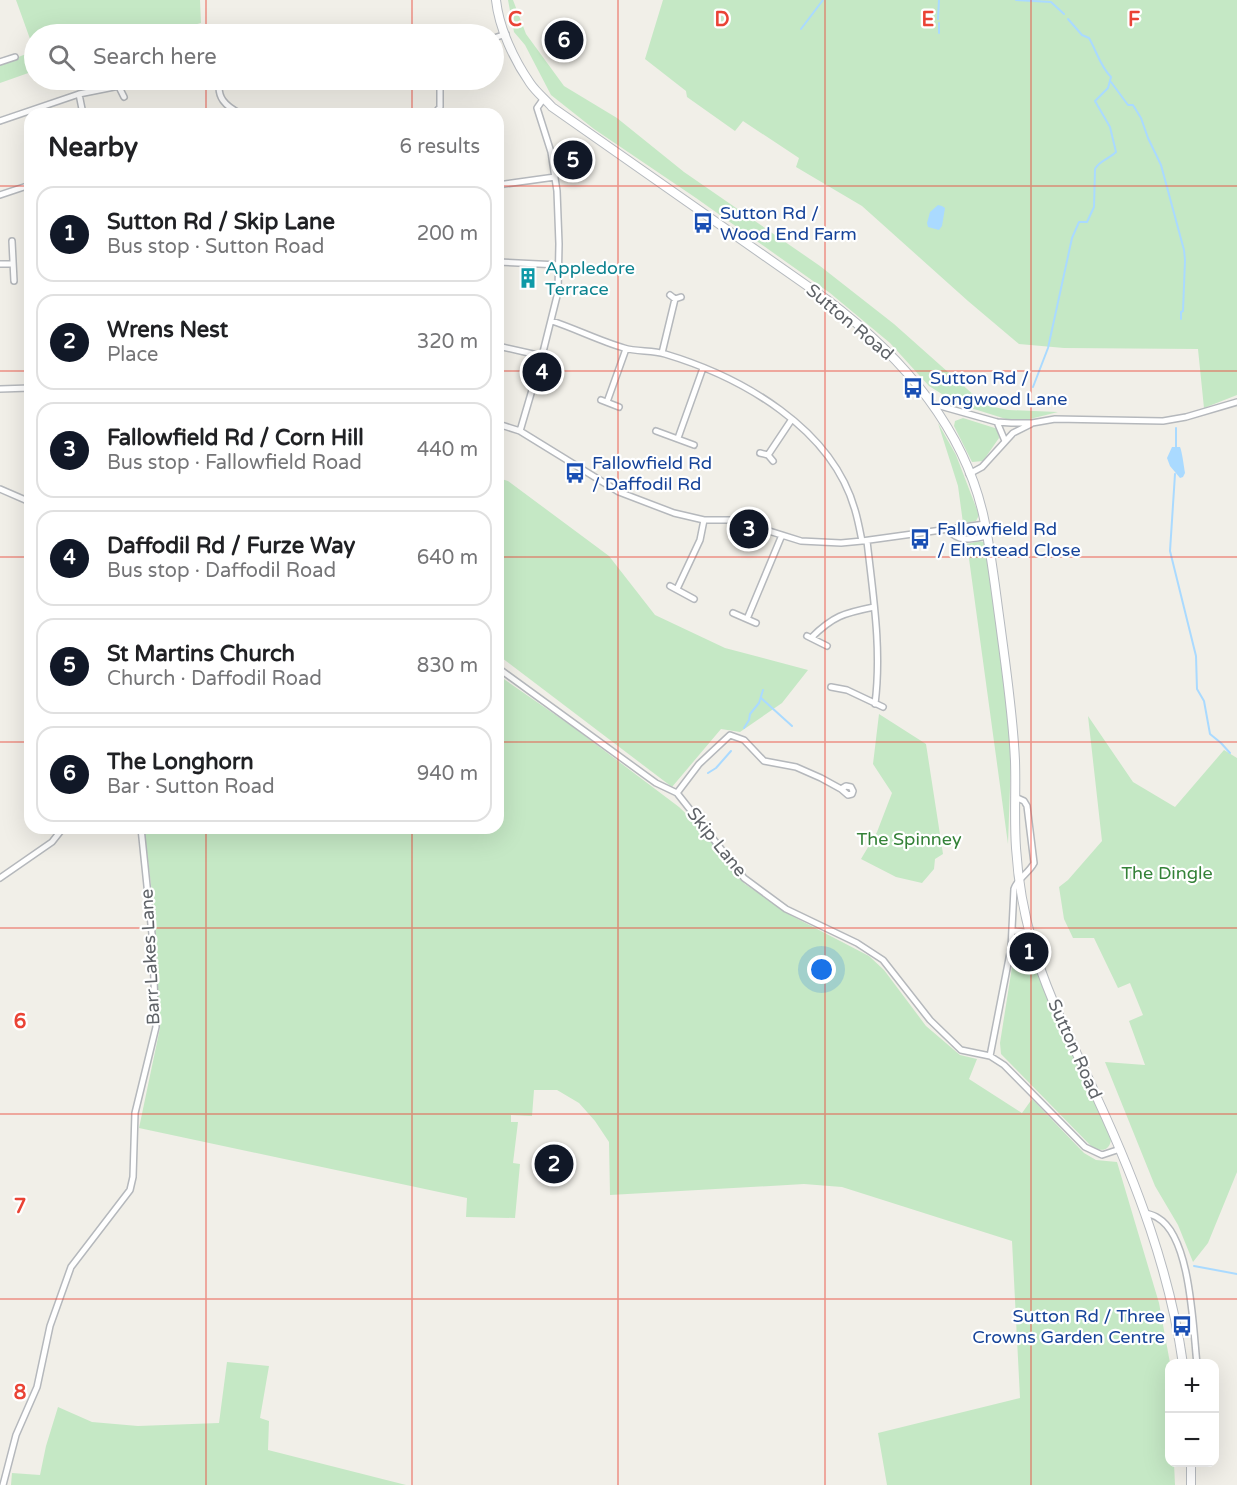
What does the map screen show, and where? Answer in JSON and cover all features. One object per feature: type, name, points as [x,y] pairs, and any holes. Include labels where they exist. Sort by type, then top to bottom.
[{"type":"main road","name":"Sutton Road","points":[[496,0],[503,24]]},
{"type":"main road","name":"Sutton Road","points":[[504,27],[531,85],[552,107],[844,312],[883,346],[933,404],[957,445],[969,474],[987,536],[1012,720],[1016,848],[1030,932],[1052,996],[1120,1149],[1145,1213],[1168,1288],[1182,1359]]},
{"type":"main road","points":[[1191,1467],[1191,1485]]},
{"type":"street","points":[[0,54],[1,61],[15,57]]},
{"type":"street","points":[[38,108],[79,94],[102,90]]},
{"type":"street","points":[[120,90],[124,97]]},
{"type":"street","points":[[219,90],[225,104],[231,108]]},
{"type":"street","points":[[439,108],[440,90]]},
{"type":"street","points":[[79,94],[82,108]]},
{"type":"street","points":[[520,432],[552,321],[558,292],[555,177],[537,108],[544,98]]},
{"type":"street","points":[[0,121],[24,113]]},
{"type":"street","points":[[504,184],[555,177]]},
{"type":"street","points":[[0,195],[24,187]]},
{"type":"street","points":[[12,241],[14,281]]},
{"type":"street","points":[[504,262],[559,266]]},
{"type":"street","points":[[0,264],[13,264]]},
{"type":"street","points":[[662,353],[676,297]]},
{"type":"street","points":[[552,321],[626,349],[662,353],[738,383],[769,401],[809,433],[842,480],[855,509],[864,541],[878,653],[875,704]]},
{"type":"street","points":[[504,347],[542,356]]},
{"type":"street","points":[[619,407],[604,401],[626,349]]},
{"type":"street","points":[[678,438],[703,368]]},
{"type":"street","points":[[0,389],[24,388]]},
{"type":"street","points":[[933,404],[997,422],[1032,423],[1054,419],[1163,421],[1186,417],[1237,402]]},
{"type":"street","points":[[768,455],[792,419]]},
{"type":"street","points":[[997,422],[1005,441]]},
{"type":"street","points":[[969,474],[982,467],[1013,433],[1032,423]]},
{"type":"street","points":[[504,426],[520,432],[619,492],[674,513],[704,520],[734,520],[801,541],[841,543],[864,541],[985,524]]},
{"type":"street","points":[[656,431],[693,445]]},
{"type":"street","points":[[760,453],[768,455],[773,461]]},
{"type":"street","points":[[0,489],[24,499]]},
{"type":"street","points":[[677,589],[700,540],[704,520]]},
{"type":"street","points":[[948,530],[963,540],[987,536]]},
{"type":"street","points":[[747,619],[782,535]]},
{"type":"street","points":[[670,586],[694,599]]},
{"type":"street","points":[[827,646],[809,637],[825,624],[843,614],[874,607]]},
{"type":"street","points":[[733,613],[756,623]]},
{"type":"street","name":"Skip Lane","points":[[504,672],[656,783],[677,793],[744,878],[786,909],[857,943],[883,960],[930,1020],[961,1050],[990,1056],[1004,1065],[1085,1147],[1102,1155],[1120,1149]]},
{"type":"street","points":[[831,687],[847,690],[883,707]]},
{"type":"street","points":[[677,793],[699,764],[730,735],[744,740],[764,761],[796,767],[841,789]]},
{"type":"street","name":"Sutton Road","points":[[1015,797],[1024,801],[1027,806],[1034,863],[1020,881]]},
{"type":"street","points":[[0,878],[52,842],[58,834]]},
{"type":"street","name":"Barr Lakes Lane","points":[[3,1485],[15,1435],[37,1387],[50,1326],[71,1267],[130,1190],[133,1177],[135,1113],[156,1027],[152,934],[142,834]]},
{"type":"street","points":[[990,1056],[1013,931],[1014,889],[1016,883],[1020,881]]},
{"type":"street","points":[[1013,931],[1030,932]]},
{"type":"street","points":[[1145,1213],[1160,1218],[1181,1250],[1188,1277],[1196,1359]]},
{"type":"green space","points":[[16,0],[200,0],[201,23],[197,24],[25,24]]},
{"type":"green space","points":[[508,0],[513,0],[526,34],[564,86],[617,118],[684,172],[820,266],[894,324],[985,405],[1008,410],[1058,412],[1026,420],[1006,419],[958,404],[929,386],[890,343],[830,293],[594,129],[551,95],[525,45],[514,32]]},
{"type":"green space","points":[[663,0],[1237,0],[1237,395],[1204,408],[1198,349],[1064,348],[1019,344],[862,206],[796,167],[799,158],[743,121],[735,131],[687,97],[686,91],[645,59]]},
{"type":"green space","points":[[24,55],[24,75],[0,83],[0,64]]},
{"type":"green space","points":[[963,418],[998,429],[999,438],[983,461],[972,462],[954,426],[955,421]]},
{"type":"green space","points":[[938,423],[956,455],[979,515],[976,521],[963,523],[958,486]]},
{"type":"green space","points":[[504,480],[609,556],[655,615],[725,648],[808,670],[782,703],[740,732],[721,729],[672,787],[504,660]]},
{"type":"green space","points":[[984,542],[988,562],[1005,689],[1011,758],[1008,844],[967,544]]},
{"type":"green space","points":[[504,679],[573,727],[679,807],[701,828],[745,884],[792,916],[869,956],[884,970],[926,1026],[960,1055],[977,1059],[969,1079],[1022,1113],[1032,1099],[1084,1153],[1096,1160],[1117,1162],[1159,1303],[1169,1359],[1165,1359],[1165,1467],[1174,1467],[1175,1485],[887,1485],[878,1433],[1020,1398],[1012,1241],[842,1187],[804,1184],[610,1195],[609,1142],[579,1103],[557,1090],[534,1090],[532,1116],[511,1115],[511,1122],[518,1122],[513,1163],[520,1164],[515,1218],[466,1217],[467,1198],[139,1128],[160,1028],[154,909],[145,834],[504,834]]},
{"type":"green space","name":"The Spinney","points":[[879,714],[926,744],[943,854],[935,859],[934,869],[922,883],[896,877],[861,859],[877,832],[892,793],[873,764]]},
{"type":"green space","name":"The Dingle","points":[[1088,716],[1133,782],[1175,807],[1224,750],[1237,758],[1237,1172],[1208,1243],[1193,1262],[1178,1225],[1155,1186],[1105,1062],[1145,1065],[1129,1021],[1143,1015],[1130,983],[1118,988],[1094,938],[1073,938],[1064,919],[1059,887],[1102,841]]},
{"type":"green space","points":[[1022,937],[1027,940],[1042,984],[1111,1139],[1107,1148],[1099,1150],[1092,1147],[1001,1054],[1000,1043],[1016,942]]},
{"type":"green space","points":[[227,1362],[269,1366],[260,1418],[269,1421],[268,1450],[406,1485],[11,1485],[12,1473],[40,1475],[58,1407],[92,1422],[138,1426],[219,1423]]},
{"type":"water","points":[[938,205],[945,208],[942,226],[939,230],[928,227],[927,223],[930,212]]},
{"type":"water","points":[[1172,447],[1181,449],[1185,473],[1180,478],[1170,466],[1167,458]]},
{"type":"waterway","points":[[801,29],[823,0]]},
{"type":"waterway","points":[[938,19],[939,0]]},
{"type":"waterway","points":[[1016,0],[1051,2],[1064,14]]},
{"type":"waterway","points":[[1033,387],[1048,348],[1072,238],[1079,222],[1087,222],[1094,207],[1095,169],[1116,152],[1110,127],[1095,101],[1108,88],[1111,77],[1101,64],[1089,38],[1082,35],[1068,19]]},
{"type":"waterway","points":[[939,23],[939,33]]},
{"type":"waterway","points":[[1111,82],[1128,105],[1133,105],[1141,118],[1161,165],[1184,250],[1181,319]]},
{"type":"waterway","points":[[1176,428],[1176,447]]},
{"type":"waterway","points":[[1175,474],[1170,551],[1196,656],[1197,689],[1204,701],[1210,734],[1230,753]]},
{"type":"waterway","points":[[744,728],[750,714],[759,703],[763,690]]},
{"type":"waterway","points":[[761,698],[792,726]]},
{"type":"waterway","points":[[708,773],[716,768],[731,751]]},
{"type":"waterway","points":[[1194,1266],[1237,1274]]},
{"type":"place","name":"The Longhorn","points":[[564,40]]},
{"type":"place","name":"St Martins Church","points":[[573,160]]},
{"type":"place","name":"Sutton Rd / Wood End Farm","points":[[703,223]]},
{"type":"place","name":"Appledore Terrace","points":[[528,278]]},
{"type":"place","name":"Daffodil Rd / Furze Way","points":[[542,372]]},
{"type":"place","name":"Sutton Rd / Longwood Lane","points":[[913,388]]},
{"type":"place","name":"Fallowfield Rd / Daffodil Rd","points":[[575,473]]},
{"type":"place","name":"Fallowfield Rd / Corn Hill","points":[[749,529]]},
{"type":"place","name":"Fallowfield Rd / Elmstead Close","points":[[920,539]]},
{"type":"place","name":"Sutton Rd / Skip Lane","points":[[1029,952]]},
{"type":"place","name":"Wrens Nest","points":[[554,1164]]},
{"type":"place","name":"Sutton Rd / Three Crowns Garden Centre","points":[[1182,1326]]}]
